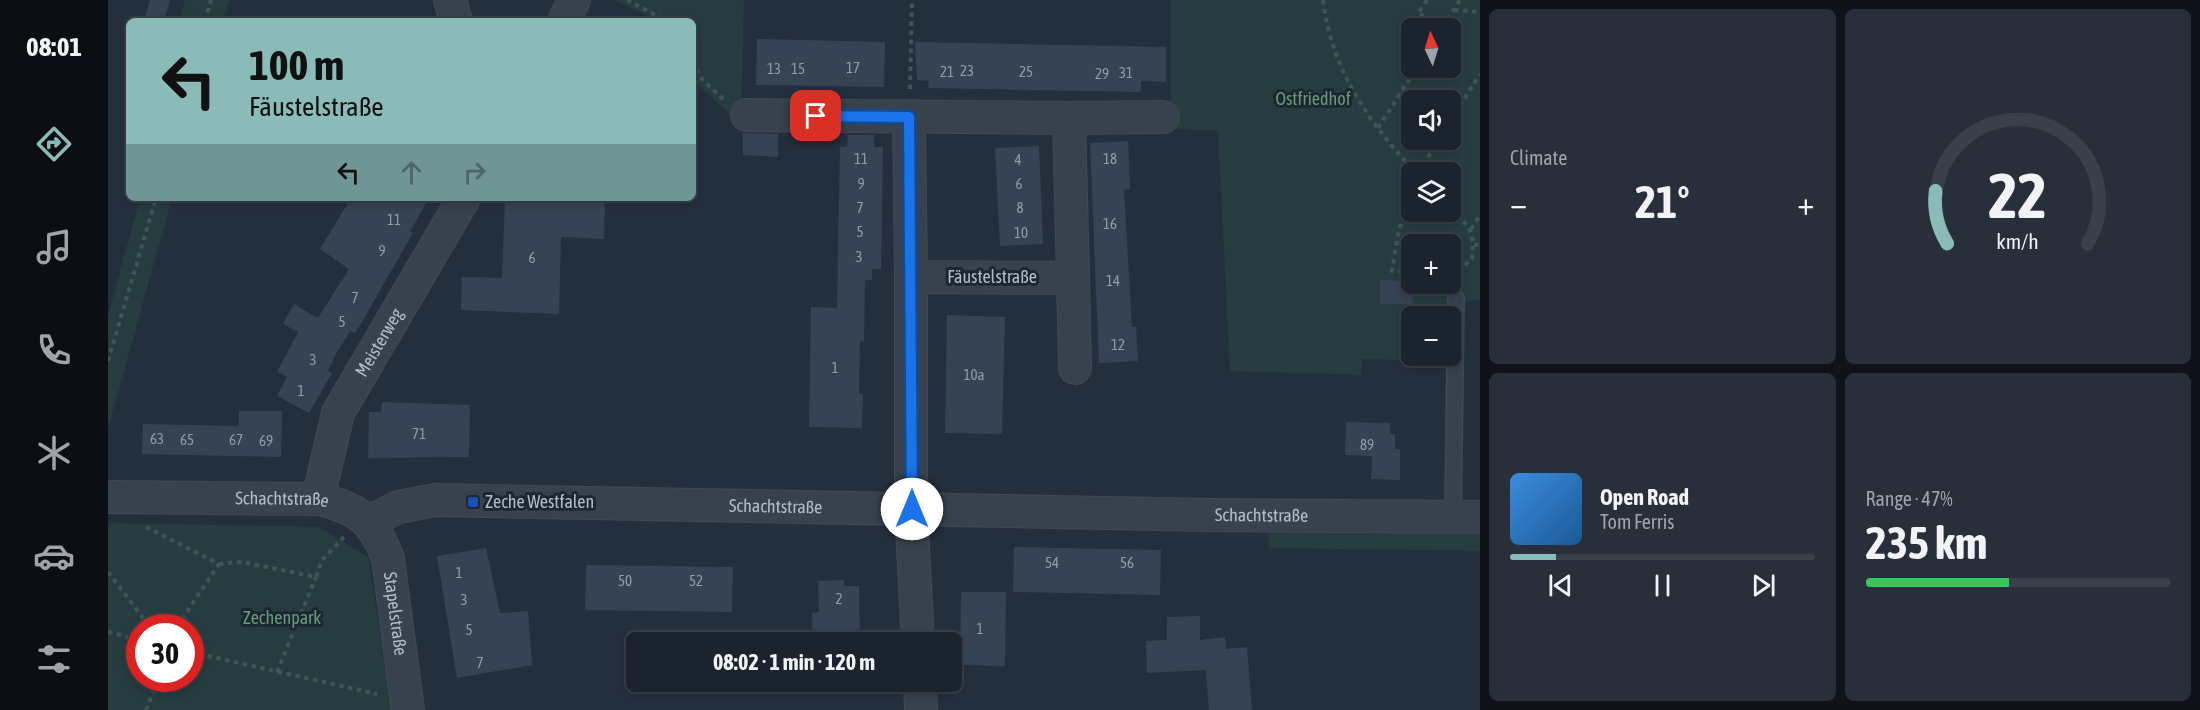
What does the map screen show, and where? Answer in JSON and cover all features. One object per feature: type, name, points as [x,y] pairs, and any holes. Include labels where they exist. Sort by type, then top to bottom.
[{"type":"street","points":[[450,0],[455,18]]},
{"type":"street","points":[[565,18],[574,0]]},
{"type":"street","points":[[747,115],[1163,117]]},
{"type":"street","points":[[909,117],[912,509],[918,632]]},
{"type":"street","points":[[1069,118],[1076,368]]},
{"type":"street","name":"Meisterweg","points":[[318,499],[338,413],[462,201]]},
{"type":"street","name":"Fäustelstraße","points":[[911,277],[1073,278]]},
{"type":"street","name":"Schachtstraße","points":[[123,497],[318,499],[340,504],[369,522],[398,507],[436,500],[1209,515],[1466,517]]},
{"type":"street","name":"Stapelstraße","points":[[369,522],[380,538],[387,559],[407,705]]},
{"type":"street","points":[[920,692],[921,710]]},
{"type":"lane","name":"Schachtstraße","points":[[1455,298],[1466,517]]},
{"type":"path","points":[[206,18],[211,0]]},
{"type":"path","points":[[627,0],[661,18]]},
{"type":"path","points":[[909,117],[912,0]]},
{"type":"path","points":[[1323,0],[1325,18],[1346,81],[1378,128],[1408,162]]},
{"type":"path","points":[[1426,18],[1418,13],[1427,0]]},
{"type":"path","points":[[1449,18],[1460,0]]},
{"type":"path","points":[[1454,10],[1480,12]]},
{"type":"path","points":[[696,68],[700,77],[734,110],[747,115]]},
{"type":"path","points":[[1461,104],[1480,74]]},
{"type":"path","points":[[1378,128],[1410,78]]},
{"type":"path","points":[[108,361],[155,201]]},
{"type":"path","points":[[1471,229],[1480,215]]},
{"type":"path","points":[[1461,219],[1471,229],[1474,245],[1472,259],[1461,267]]},
{"type":"path","points":[[1401,271],[1392,271],[1402,222]]},
{"type":"path","points":[[1474,245],[1480,245]]},
{"type":"path","points":[[1455,294],[1455,298]]},
{"type":"path","points":[[123,497],[139,523],[219,564],[242,562],[316,577]]},
{"type":"path","points":[[277,672],[322,560],[344,537],[369,522]]},
{"type":"path","points":[[186,614],[219,564]]},
{"type":"path","points":[[108,572],[140,614]]},
{"type":"path","points":[[108,632],[126,636]]},
{"type":"path","points":[[204,655],[407,705]]},
{"type":"path","points":[[146,710],[153,692]]},
{"type":"green space","points":[[185,0],[229,0],[224,18],[181,18]]},
{"type":"green space","points":[[614,0],[744,0],[741,124],[696,84],[696,18],[652,18]]},
{"type":"green space","name":"Ostfriedhof","points":[[1171,0],[1480,0],[1480,300],[1445,303],[1445,306],[1401,306],[1401,360],[1362,359],[1361,375],[1230,371],[1218,130],[1171,129]]},
{"type":"green space","points":[[139,201],[171,201],[108,429],[108,316]]},
{"type":"green space","name":"Zechenpark","points":[[108,523],[319,527],[368,557],[392,710],[108,710]]},
{"type":"green space","points":[[1268,529],[1480,533],[1480,551],[1269,548]]},
{"type":"building","points":[[150,0],[170,0],[165,18],[145,18]]},
{"type":"building","points":[[757,39],[885,42],[884,87],[756,85]]},
{"type":"building","points":[[915,42],[1166,47],[1166,82],[1141,81],[1141,92],[928,88],[929,81],[917,80]]},
{"type":"building","points":[[743,133],[778,134],[778,157],[743,155]]},
{"type":"building","points":[[848,135],[874,135],[874,147],[883,147],[881,269],[872,269],[872,280],[865,280],[864,342],[860,341],[859,394],[863,394],[862,428],[809,427],[811,307],[837,308],[840,147],[847,146]]},
{"type":"building","points":[[1128,141],[1130,189],[1124,190],[1132,327],[1136,327],[1138,361],[1099,363],[1090,143]]},
{"type":"building","points":[[1039,146],[1043,244],[1000,246],[995,148]]},
{"type":"building","points":[[349,201],[427,201],[410,231],[413,233],[363,320],[355,333],[350,331],[337,352],[328,371],[332,373],[309,413],[277,396],[287,377],[277,372],[298,332],[283,324],[294,304],[318,318],[349,269],[320,249]]},
{"type":"building","points":[[505,201],[605,201],[604,239],[561,237],[559,314],[461,310],[462,277],[502,278]]},
{"type":"building","points":[[1380,280],[1401,281],[1401,294],[1413,294],[1413,304],[1380,304]]},
{"type":"building","points":[[947,315],[1005,317],[1002,434],[945,433]]},
{"type":"building","points":[[382,402],[470,405],[469,457],[368,458],[369,412],[381,412]]},
{"type":"building","points":[[239,411],[282,411],[281,457],[142,454],[143,424],[239,426]]},
{"type":"building","points":[[1346,422],[1390,423],[1390,434],[1395,434],[1395,449],[1400,449],[1400,480],[1371,479],[1372,456],[1345,455]]},
{"type":"building","points":[[1014,547],[1161,550],[1160,595],[1013,592]]},
{"type":"building","points":[[486,548],[500,613],[528,611],[532,665],[457,678],[437,556]]},
{"type":"building","points":[[586,565],[733,567],[732,612],[585,610]]},
{"type":"building","points":[[844,580],[844,586],[859,586],[860,632],[813,632],[812,613],[819,612],[818,581]]},
{"type":"building","points":[[961,592],[1006,592],[1005,666],[962,665]]},
{"type":"building","points":[[1200,616],[1200,640],[1225,637],[1226,649],[1247,647],[1252,710],[1209,710],[1206,670],[1147,673],[1146,641],[1167,640],[1167,617]]},
{"type":"place","name":"Zeche Westfalen","points":[[473,502]]},
{"type":"route","points":[[816,116],[909,117],[912,509]]}]
